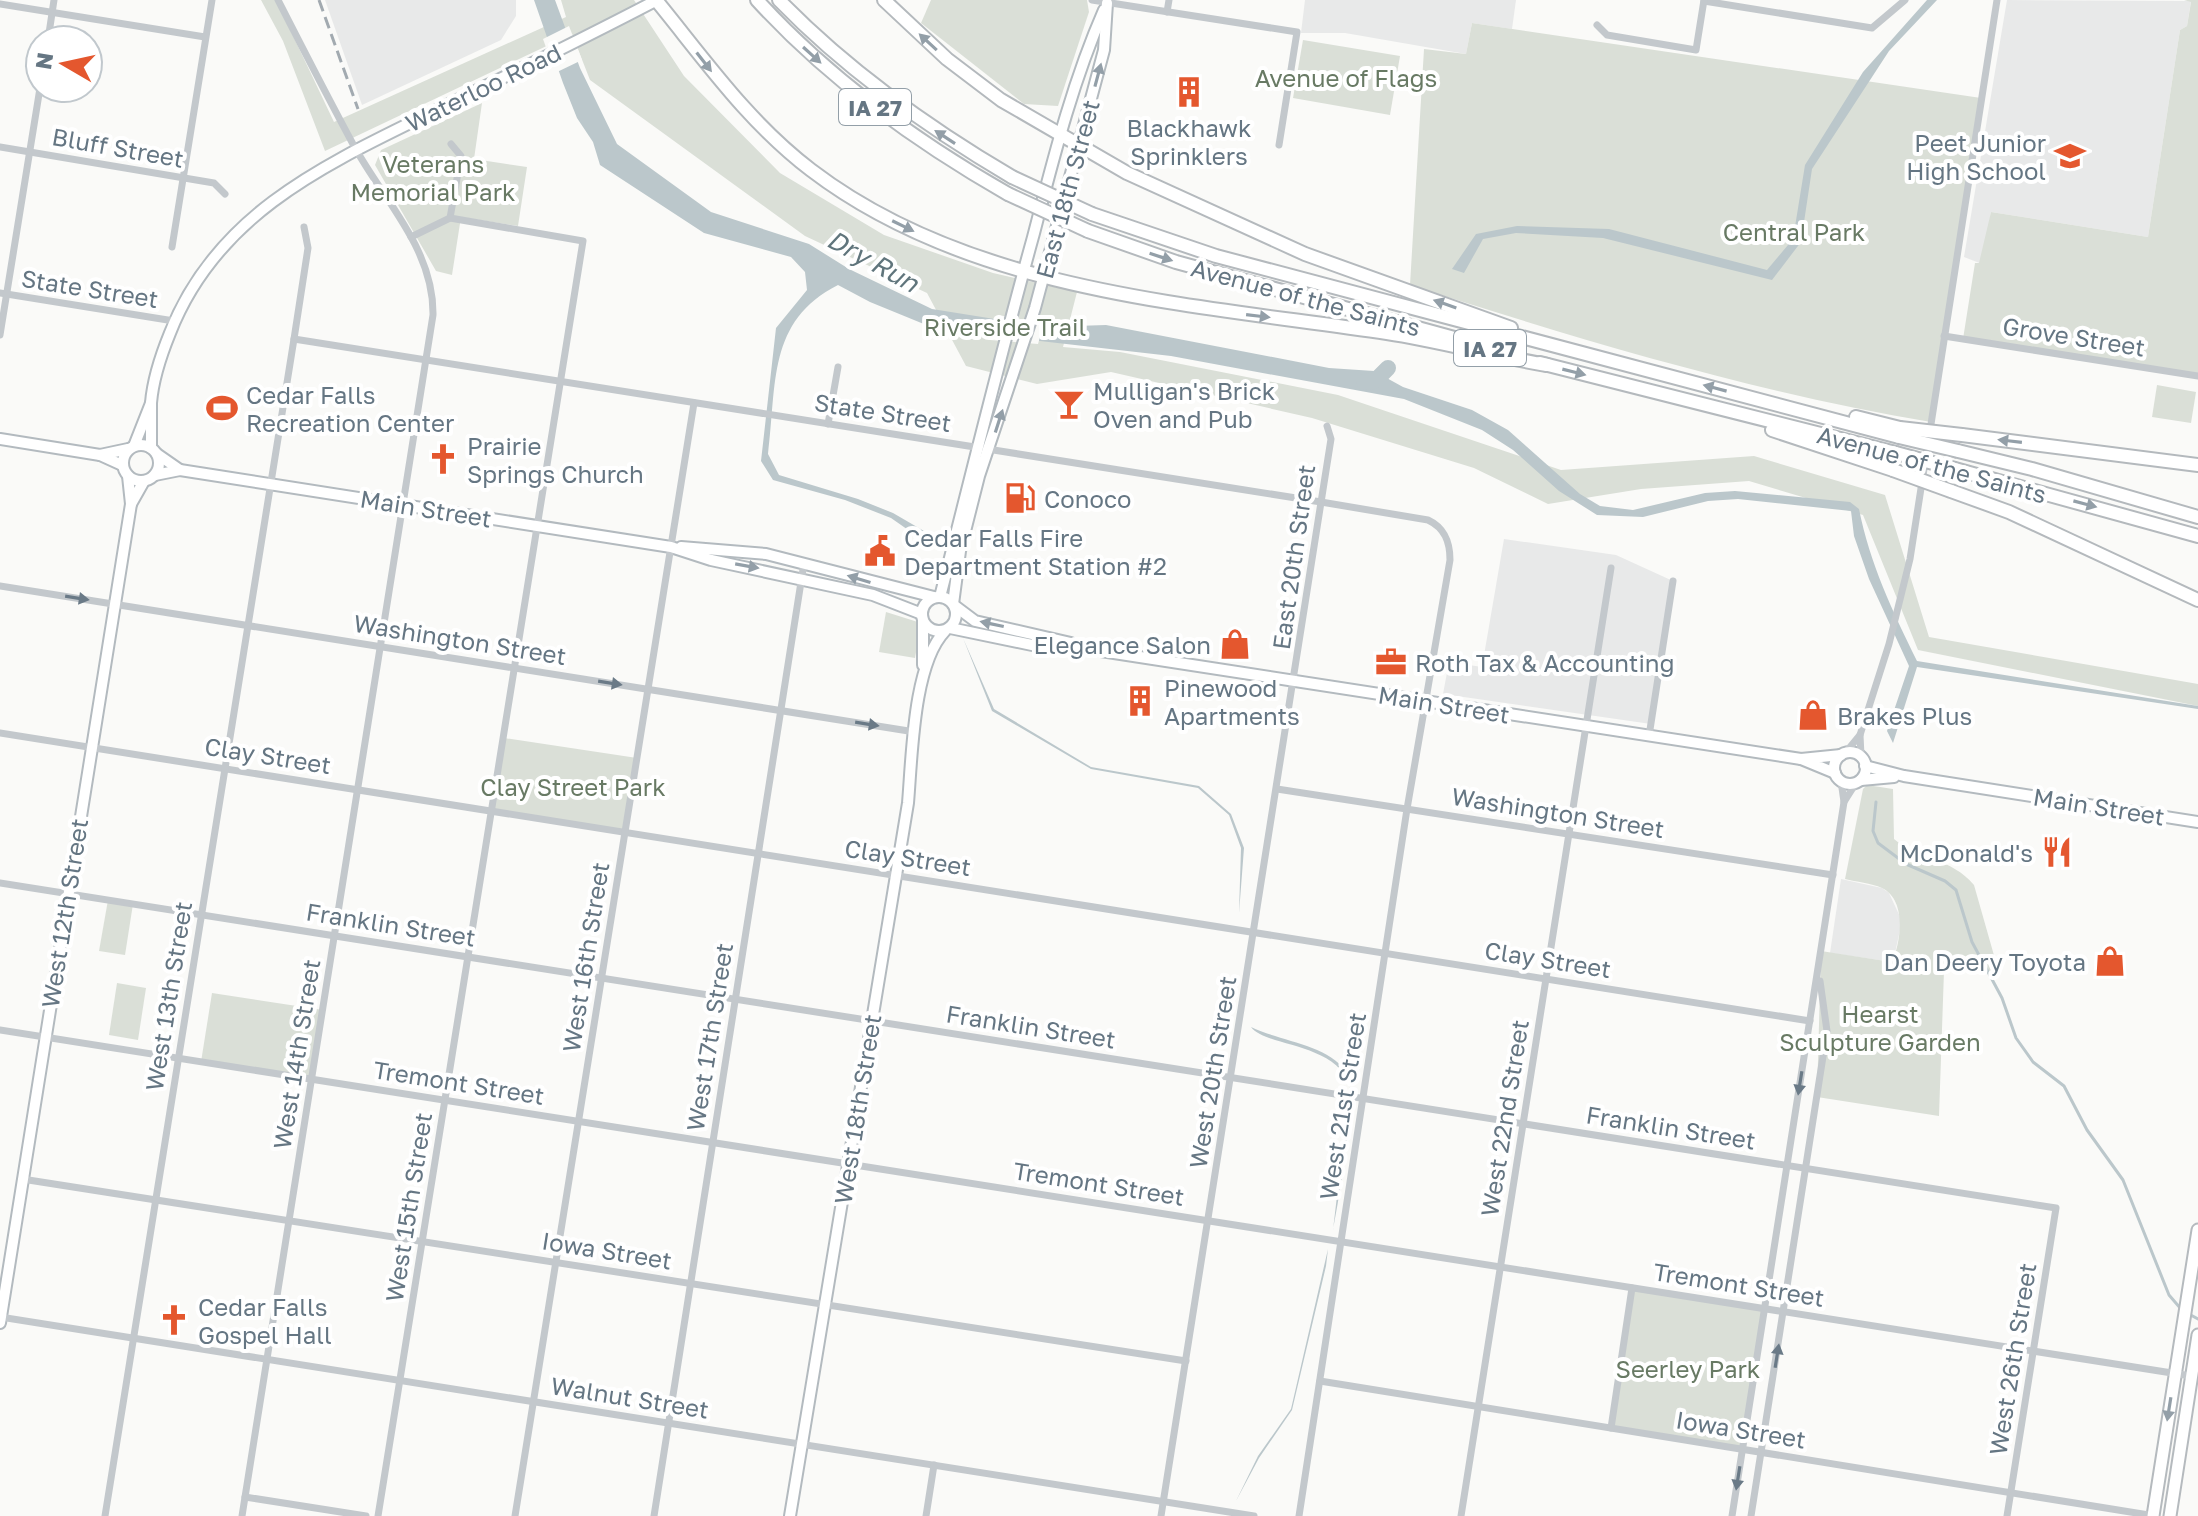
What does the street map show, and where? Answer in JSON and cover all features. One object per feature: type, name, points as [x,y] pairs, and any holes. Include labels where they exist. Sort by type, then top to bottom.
[{"type":"highway","points":[[656,0],[729,92],[810,169],[896,223],[957,250],[1176,305],[1386,333],[1547,365]]},
{"type":"highway","name":"Avenue of the Saints","points":[[757,0],[810,53],[878,110],[938,153],[1008,194],[1088,231],[1176,262],[1547,365],[1896,453],[2198,536]]},
{"type":"highway","name":"Avenue of the Saints","points":[[779,0],[821,41],[883,93],[946,137],[1012,177],[1092,214],[1216,256],[1748,396],[1824,409],[1958,451],[2198,517]]},
{"type":"highway","points":[[884,0],[974,81],[1060,135],[1139,179],[1305,254],[1571,350]]},
{"type":"highway","points":[[1712,409],[2009,512],[2198,600]]},
{"type":"highway","points":[[1899,432],[1962,435],[2198,465]]},
{"type":"highway","points":[[2155,581],[2198,591]]},
{"type":"main road","name":"Waterloo Road","points":[[154,450],[152,386],[174,321],[202,269],[246,223],[299,182],[356,149],[656,0]]},
{"type":"main road","name":"East 18th Street","points":[[954,605],[960,551],[985,449],[1000,358],[1013,304],[1060,135],[1089,44],[1108,1]]},
{"type":"main road","name":"East 18th Street","points":[[937,597],[985,449],[1018,364],[1045,274],[1104,50],[1108,1]]},
{"type":"main road","name":"Waterloo Road","points":[[131,447],[151,403]]},
{"type":"main road","points":[[0,439],[100,455],[122,465],[128,476],[144,481],[155,475],[159,464],[154,450],[131,447],[100,455]]},
{"type":"main road","points":[[122,465],[131,447]]},
{"type":"main road","name":"Main Street","points":[[154,450],[180,470]]},
{"type":"main road","name":"Main Street","points":[[155,475],[180,470],[671,547],[714,547],[804,563],[902,592],[937,597]]},
{"type":"main road","name":"West 12th Street","points":[[0,1319],[131,504],[128,476]]},
{"type":"main road","name":"West 12th Street","points":[[131,504],[144,481]]},
{"type":"main road","name":"Main Street","points":[[671,547],[711,560],[873,595],[922,616]]},
{"type":"main road","points":[[937,597],[954,605],[956,618],[948,629],[933,631],[922,616],[926,604],[937,597]]},
{"type":"main road","name":"Main Street","points":[[954,605],[975,621],[1088,649]]},
{"type":"main road","name":"West 18th Street","points":[[920,701],[922,616]]},
{"type":"main road","name":"Main Street","points":[[948,629],[1032,645],[1088,649],[1801,759],[1843,754],[1904,776],[2198,822]]},
{"type":"main road","name":"West 18th Street","points":[[790,1516],[896,875],[920,701],[935,641],[948,629]]},
{"type":"main road","points":[[1838,777],[1835,763],[1843,754]]},
{"type":"main road","name":"Main Street","points":[[1801,759],[1838,777],[1859,781],[1904,776]]},
{"type":"main road","points":[[1859,781],[1863,761]]},
{"type":"main road","points":[[2154,1516],[2198,1230]]},
{"type":"main road","points":[[2170,1516],[2198,1337]]},
{"type":"street","points":[[50,24],[54,0]]},
{"type":"street","points":[[172,247],[212,0]]},
{"type":"street","name":"West 14th Street","points":[[242,1516],[405,504],[433,292],[429,271],[411,237],[356,149],[278,0]]},
{"type":"street","points":[[1092,0],[1297,32],[1279,145]]},
{"type":"street","points":[[1167,12],[1169,0]]},
{"type":"street","points":[[1597,25],[1607,35],[1696,50],[1704,0],[1872,28],[1905,0]]},
{"type":"street","points":[[1843,754],[1860,735],[1901,600],[1997,0]]},
{"type":"street","points":[[0,4],[205,37]]},
{"type":"street","points":[[0,335],[3,294],[38,104]]},
{"type":"street","points":[[411,237],[450,218],[461,156],[451,144]]},
{"type":"street","name":"Bluff Street","points":[[0,147],[214,183],[225,194]]},
{"type":"street","name":"West 15th Street","points":[[378,1516],[583,241],[450,218]]},
{"type":"street","name":"West 13th Street","points":[[105,1516],[294,339],[308,248],[304,227]]},
{"type":"street","name":"State Street","points":[[3,294],[174,321]]},
{"type":"street","name":"Grove Street","points":[[1944,336],[2198,376]]},
{"type":"street","name":"State Street","points":[[294,339],[1428,520],[1446,535],[1450,550]]},
{"type":"street","points":[[828,424],[838,367]]},
{"type":"street","name":"West 16th Street","points":[[515,1516],[694,403]]},
{"type":"street","name":"East 20th Street","points":[[1295,681],[1331,439],[1327,426]]},
{"type":"street","name":"West 21st Street","points":[[1299,1516],[1341,1242],[1359,1098],[1450,550]]},
{"type":"street","name":"West 17th Street","points":[[654,1516],[804,563]]},
{"type":"street","name":"West 22nd Street","points":[[1461,1516],[1611,568]]},
{"type":"street","points":[[1649,736],[1673,581]]},
{"type":"street","name":"Washington Street","points":[[0,586],[915,732]]},
{"type":"street","name":"West 20th Street","points":[[1161,1516],[1295,681]]},
{"type":"street","name":"Clay Street","points":[[0,733],[1810,1021]]},
{"type":"street","points":[[1860,735],[1863,761]]},
{"type":"street","points":[[1732,1516],[1844,802],[1838,777]]},
{"type":"street","points":[[1844,802],[1859,781]]},
{"type":"street","name":"Washington Street","points":[[1277,789],[1833,875]]},
{"type":"street","name":"Franklin Street","points":[[0,883],[2056,1208]]},
{"type":"street","points":[[1751,1516],[1827,1031],[1820,992],[1821,951]]},
{"type":"street","name":"Tremont Street","points":[[0,1030],[2191,1376]]},
{"type":"street","name":"Iowa Street","points":[[22,1179],[1186,1361]]},
{"type":"street","name":"West 26th Street","points":[[2007,1516],[2056,1208]]},
{"type":"street","points":[[1611,1428],[1632,1288]]},
{"type":"street","name":"Walnut Street","points":[[0,1319],[1254,1516]]},
{"type":"street","name":"Iowa Street","points":[[1320,1381],[2154,1516]]},
{"type":"street","points":[[926,1516],[934,1465]]},
{"type":"street","points":[[245,1497],[366,1516]]},
{"type":"shaded area","points":[[325,0],[516,0],[516,16],[501,40],[362,105]]},
{"type":"shaded area","points":[[534,0],[555,0],[580,68],[617,144],[711,212],[809,244],[849,269],[932,309],[1045,327],[1106,325],[1329,368],[1374,371],[1403,387],[1472,410],[1508,430],[1580,494],[1600,506],[1633,510],[1705,493],[1735,491],[1850,502],[1859,509],[1876,568],[1917,661],[2198,706],[2198,709],[1917,667],[1893,743],[1887,731],[1909,666],[1869,579],[1854,536],[1851,511],[1738,499],[1708,501],[1643,517],[1597,515],[1559,491],[1513,450],[1482,430],[1404,399],[1171,356],[936,329],[870,302],[838,285],[815,300],[798,317],[787,336],[775,379],[768,454],[779,475],[893,513],[936,538],[934,548],[891,518],[845,500],[773,480],[761,461],[776,328],[807,290],[805,272],[791,257],[704,233],[600,165],[593,142],[577,118],[563,83]]},
{"type":"shaded area","points":[[1305,0],[1516,0],[1512,29],[1472,23],[1466,54],[1345,33],[1301,33]]},
{"type":"shaded area","points":[[1927,0],[1937,0],[1889,51],[1812,169],[1801,242],[1772,280],[1603,238],[1516,233],[1483,239],[1464,273],[1452,269],[1476,234],[1517,226],[1609,229],[1767,270],[1793,239],[1805,165],[1863,72]]},
{"type":"shaded area","name":"Peet Junior High School","points":[[2007,0],[2191,1],[2187,26],[2180,30],[2148,237],[1991,212],[1982,264],[1964,257]]},
{"type":"shaded area","points":[[1504,539],[1616,555],[1673,581],[1651,724],[1443,694],[1449,662],[1482,667]]},
{"type":"shaded area","points":[[963,638],[994,709],[1091,767],[1199,786],[1231,814],[1244,848],[1239,913],[1241,848],[1229,815],[1198,788],[1091,769],[992,711]]},
{"type":"shaded area","points":[[1841,879],[1882,888],[1889,893],[1902,921],[1893,962],[1830,953]]},
{"type":"shaded area","points":[[1251,1027],[1327,1055],[1346,1071],[1349,1084],[1342,1071],[1330,1061],[1259,1033]]},
{"type":"shaded area","points":[[1350,1088],[1349,1122],[1333,1230]]},
{"type":"shaded area","points":[[1328,1249],[1292,1410],[1259,1458],[1236,1501],[1258,1456],[1291,1409]]},
{"type":"green space","name":"Riverside Trail","points":[[261,0],[276,0],[334,122],[566,17],[561,0],[634,0],[684,76],[780,173],[884,235],[993,273],[1077,292],[1063,347],[1120,352],[1338,395],[1561,470],[1754,456],[1885,495],[1929,637],[2198,684],[2198,706],[1918,650],[1863,515],[1749,481],[1641,489],[1548,504],[1474,468],[1312,418],[1111,372],[1037,384],[966,366],[927,293],[805,236],[590,80],[572,34],[325,151],[283,41]]},
{"type":"green space","points":[[931,0],[1087,0],[1089,12],[1058,106],[1024,104],[921,23]]},
{"type":"green space","points":[[2184,0],[2198,0],[2198,376],[1963,339],[1975,263],[1979,263],[1991,212],[2148,237],[2180,30],[2187,26],[2191,2]]},
{"type":"green space","name":"Central Park","points":[[1472,23],[1981,98],[1931,422],[1799,396],[1668,363],[1410,285],[1424,49],[1466,54]]},
{"type":"green space","name":"Avenue of Flags","points":[[1303,40],[1400,56],[1390,115],[1293,98]]},
{"type":"green space","name":"Veterans Memorial Park","points":[[482,103],[474,159],[527,167],[518,226],[461,217],[452,275],[436,271],[375,165],[381,150]]},
{"type":"green space","points":[[2157,385],[2196,392],[2191,423],[2152,417]]},
{"type":"green space","points":[[886,612],[921,623],[915,658],[879,652]]},
{"type":"green space","name":"Clay Street Park","points":[[504,738],[637,758],[626,832],[492,811]]},
{"type":"green space","name":"Hearst Sculpture Garden","points":[[1867,785],[1893,789],[1894,839],[1956,869],[1974,885],[1999,973],[1944,971],[1939,1116],[1817,1097],[1821,951],[1892,962],[1898,944],[1899,911],[1890,894],[1878,886],[1845,879],[1863,789]]},
{"type":"green space","points":[[108,900],[133,904],[125,955],[99,951]]},
{"type":"green space","points":[[117,983],[146,988],[138,1040],[109,1035]]},
{"type":"green space","points":[[212,993],[323,1010],[312,1079],[201,1062]]},
{"type":"green space","name":"Seerley Park","points":[[1632,1288],[1765,1309],[1743,1449],[1611,1428]]},
{"type":"pier","points":[[569,26],[582,60],[555,73],[543,39]]},
{"type":"pier","points":[[998,315],[1044,323],[1038,344],[990,340]]},
{"type":"waterway","name":"Dry Run","points":[[1364,382],[1375,381],[1388,368]]},
{"type":"waterway","points":[[1876,802],[1873,831],[1878,843],[1906,864],[1945,881],[1956,890],[1972,942],[2002,998],[2016,1038],[2033,1062],[2064,1086],[2087,1130],[2123,1180],[2169,1295],[2181,1309]]},
{"type":"waterway","points":[[2187,1313],[2198,1319]]},
{"type":"railway","points":[[319,0],[358,109]]},
{"type":"place","name":"Blackhawk Sprinklers","points":[[1189,92]]},
{"type":"place","name":"Peet Junior High School","points":[[2070,156]]},
{"type":"place","name":"Mulligan's Brick Oven and Pub","points":[[1069,404]]},
{"type":"place","name":"Cedar Falls Recreation Center","points":[[222,408]]},
{"type":"place","name":"Prairie Springs Church","points":[[443,459]]},
{"type":"place","name":"Conoco","points":[[1020,498]]},
{"type":"place","name":"Cedar Falls Fire Department Station #2","points":[[880,551]]},
{"type":"place","name":"Elegance Salon","points":[[1235,644]]},
{"type":"place","name":"Roth Tax & Accounting","points":[[1391,662]]},
{"type":"place","name":"Pinewood Apartments","points":[[1140,701]]},
{"type":"place","name":"Brakes Plus","points":[[1813,715]]},
{"type":"place","name":"McDonald's","points":[[2057,852]]},
{"type":"place","name":"Dan Deery Toyota","points":[[2110,961]]},
{"type":"place","name":"Cedar Falls Gospel Hall","points":[[174,1320]]}]
